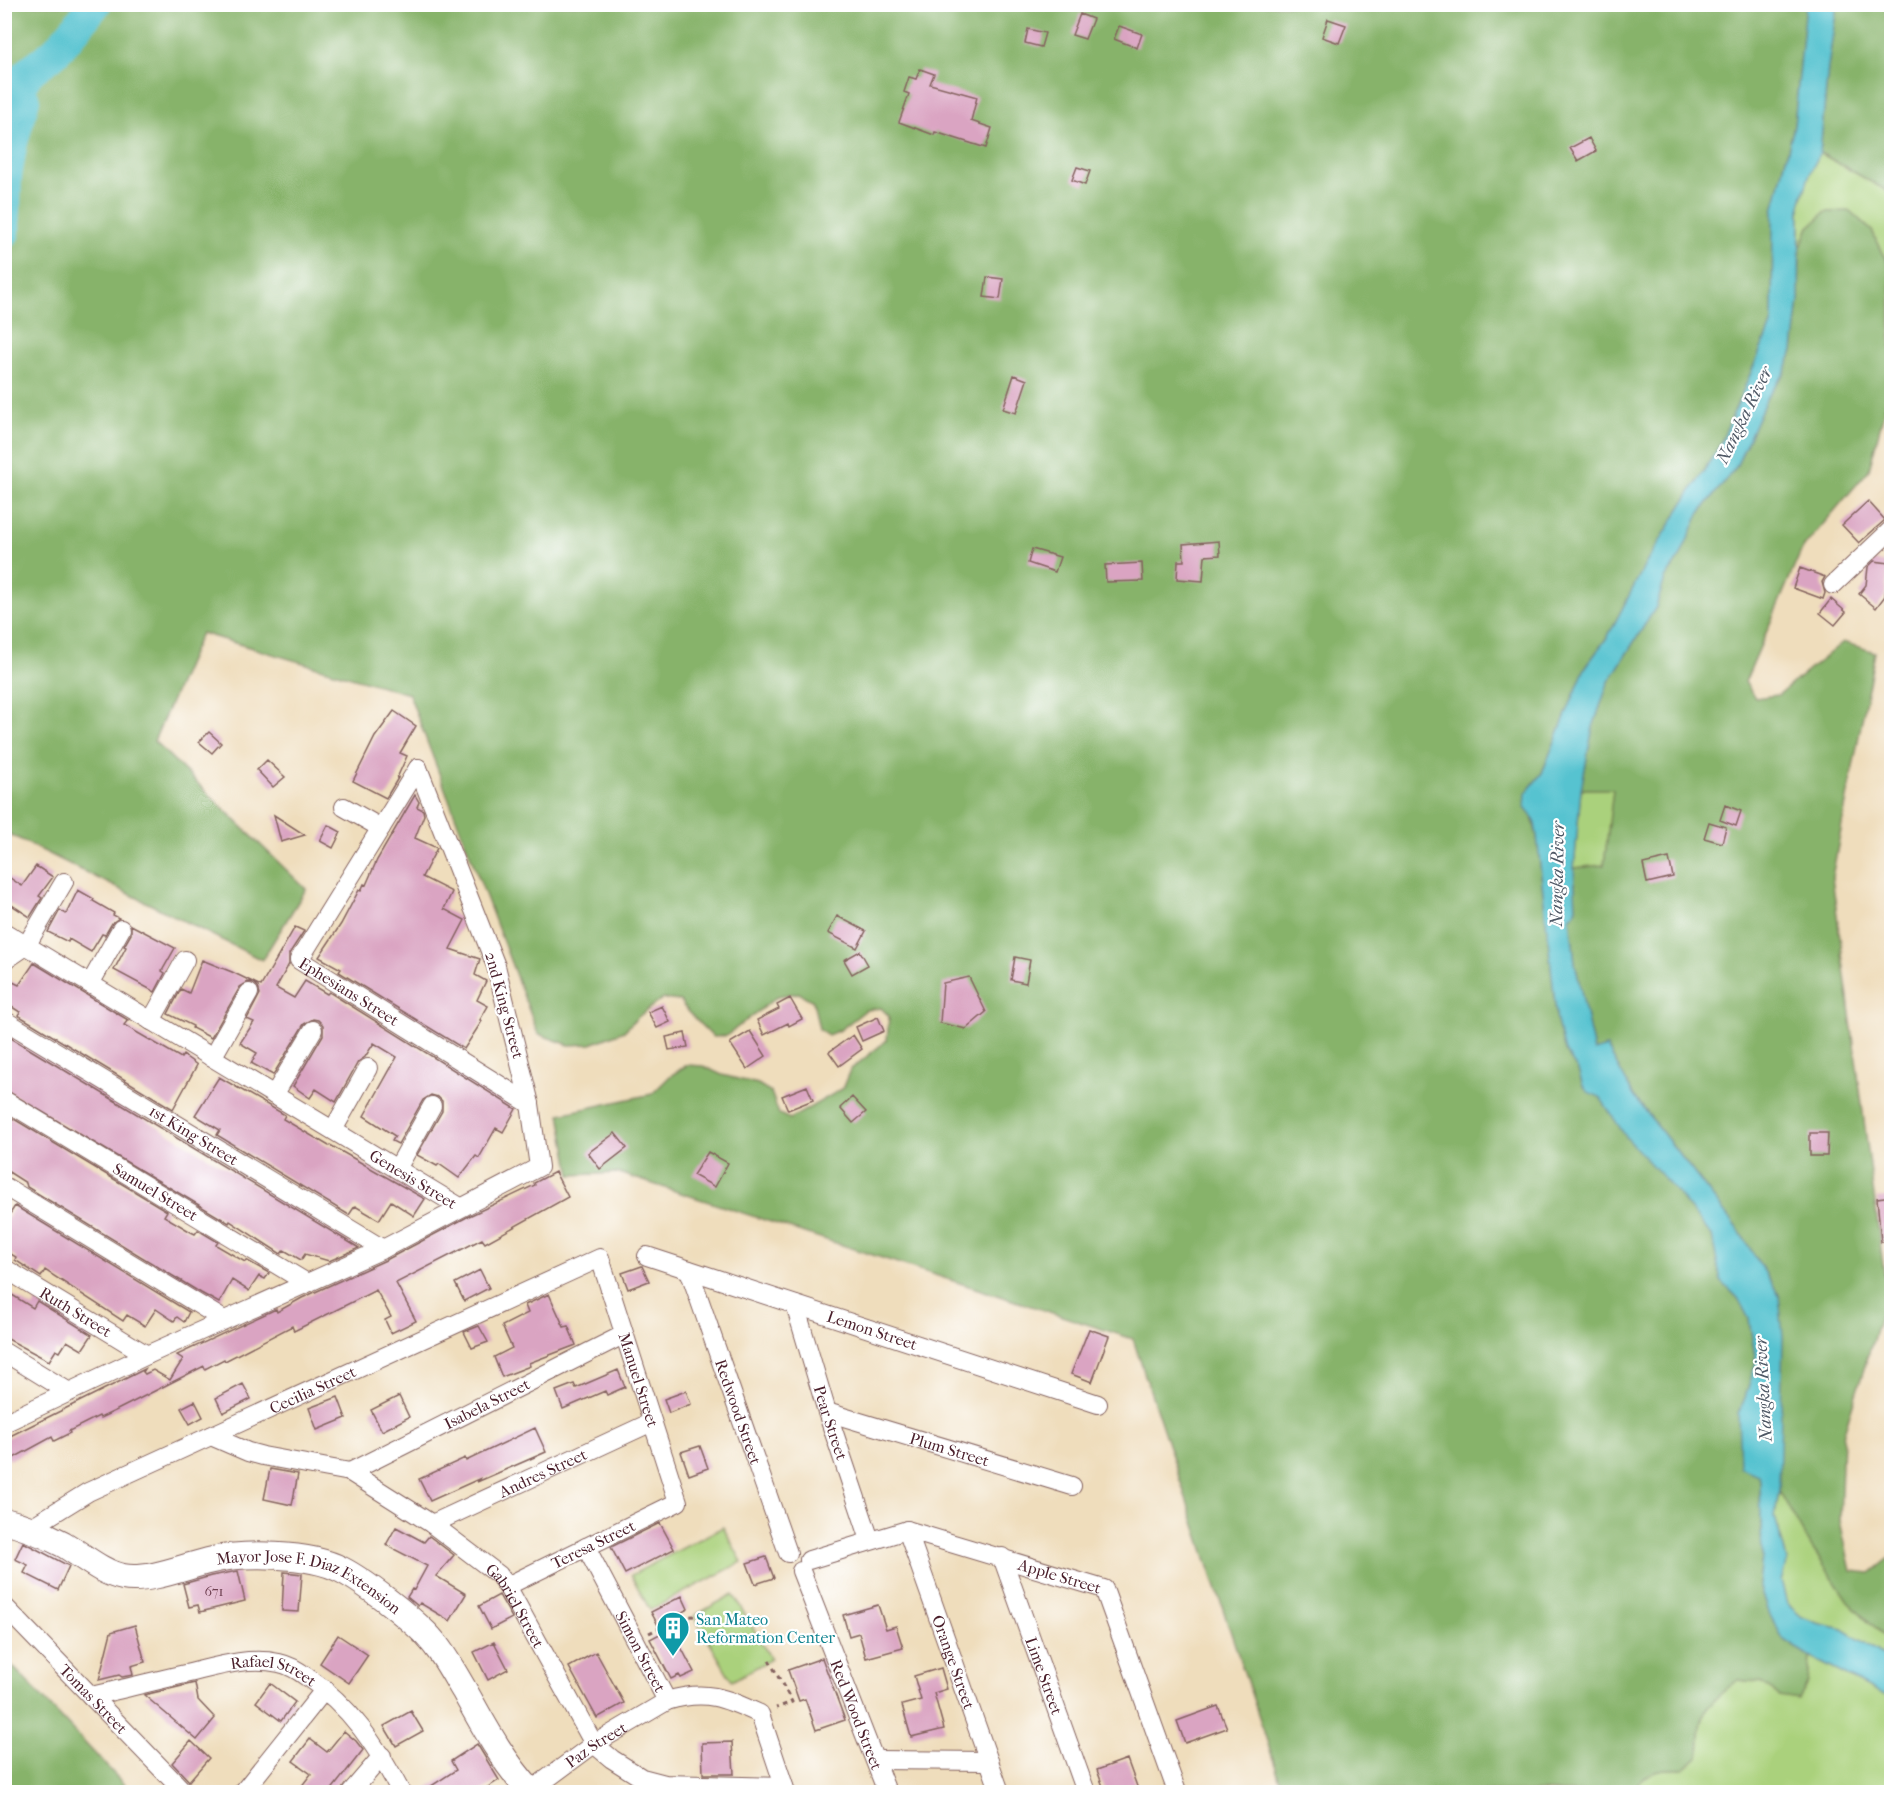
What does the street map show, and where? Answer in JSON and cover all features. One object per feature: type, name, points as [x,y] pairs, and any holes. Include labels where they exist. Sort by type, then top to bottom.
[{"type":"street","points":[[1833,585],[1892,529]]},
{"type":"street","name":"Ephesians Street","points":[[418,768],[299,960],[530,1104]]},
{"type":"street","name":"2nd King Street","points":[[418,768],[496,966],[530,1104],[539,1167],[460,1207]]},
{"type":"street","points":[[344,807],[381,828]]},
{"type":"street","points":[[4,960],[26,946],[64,882]]},
{"type":"street","points":[[90,984],[121,929]]},
{"type":"street","name":"Genesis Street","points":[[4,932],[460,1207]]},
{"type":"street","points":[[151,1021],[185,960]]},
{"type":"street","points":[[212,1058],[249,993]]},
{"type":"street","name":"1st King Street","points":[[4,1020],[383,1249]]},
{"type":"street","points":[[274,1095],[313,1030]]},
{"type":"street","points":[[333,1130],[368,1068]]},
{"type":"street","name":"Samuel Street","points":[[4,1100],[307,1283]]},
{"type":"street","points":[[397,1169],[432,1106]]},
{"type":"street","points":[[4,1186],[224,1320]]},
{"type":"street","name":"Genesis Street","points":[[4,1423],[224,1320],[383,1249],[460,1207]]},
{"type":"street","name":"Lemon Street","points":[[647,1256],[1098,1404]]},
{"type":"street","name":"Manuel Street","points":[[600,1258],[678,1502]]},
{"type":"street","name":"Cecilia Street","points":[[30,1528],[88,1492],[600,1258]]},
{"type":"street","name":"Ruth Street","points":[[4,1268],[147,1356]]},
{"type":"street","name":"Redwood Street","points":[[688,1270],[788,1553],[793,1549],[804,1550],[805,1565]]},
{"type":"street","name":"Pear Street","points":[[795,1305],[827,1412],[870,1540]]},
{"type":"street","name":"Isabela Street","points":[[350,1472],[623,1335]]},
{"type":"street","points":[[4,1352],[69,1392]]},
{"type":"street","name":"Plum Street","points":[[827,1412],[1072,1486]]},
{"type":"street","name":"Andres Street","points":[[432,1524],[652,1422]]},
{"type":"street","name":"Gabriel Street","points":[[212,1436],[263,1456],[350,1472],[432,1524],[499,1575],[594,1744],[632,1772],[658,1783],[785,1790]]},
{"type":"street","name":"Teresa Street","points":[[507,1586],[678,1502]]},
{"type":"street","name":"Mayor Jose F. Diaz Extension","points":[[4,1521],[30,1528],[124,1578],[149,1576],[237,1555],[256,1554],[305,1560],[341,1569],[386,1601],[434,1642],[500,1754],[530,1792]]},
{"type":"street","points":[[805,1565],[870,1540],[907,1530]]},
{"type":"street","name":"Apple Street","points":[[907,1530],[1104,1589],[1177,1792]]},
{"type":"street","name":"Orange Street","points":[[907,1530],[1000,1792]]},
{"type":"street","name":"Simon Street","points":[[586,1547],[668,1701],[693,1695],[717,1696],[760,1714],[785,1790]]},
{"type":"street","name":"Lime Street","points":[[1002,1557],[1086,1792]]},
{"type":"street","name":"Red Wood Street","points":[[805,1565],[888,1792]]},
{"type":"street","name":"Tomas Street","points":[[4,1606],[184,1792]]},
{"type":"street","name":"Rafael Street","points":[[92,1696],[237,1662],[281,1663],[325,1689],[368,1735],[382,1756],[400,1792]]},
{"type":"street","points":[[243,1792],[325,1689]]},
{"type":"street","name":"Paz Street","points":[[530,1792],[594,1744],[668,1701]]},
{"type":"street","points":[[351,1792],[382,1756]]},
{"type":"street","points":[[876,1760],[989,1761]]},
{"type":"path","points":[[647,1634],[682,1617],[694,1616]]},
{"type":"path","points":[[769,1660],[792,1702]]},
{"type":"green space","points":[[4,5],[1806,5],[1794,126],[1773,211],[1772,323],[1720,445],[1646,563],[1608,636],[1585,668],[1542,773],[1526,793],[1537,836],[1557,1022],[1565,1051],[1578,1070],[1583,1086],[1600,1097],[1712,1236],[1721,1281],[1738,1298],[1749,1319],[1756,1362],[1738,1414],[1760,1480],[1762,1557],[1759,1585],[1767,1610],[1784,1640],[1810,1657],[1808,1682],[1798,1699],[1780,1696],[1760,1682],[1738,1680],[1717,1697],[1705,1711],[1702,1719],[1699,1756],[1684,1769],[1665,1769],[1653,1772],[1629,1792],[1284,1792],[1133,1339],[619,1173],[571,1175],[560,1114],[652,1094],[670,1076],[687,1065],[703,1066],[722,1075],[758,1084],[771,1092],[779,1114],[790,1119],[842,1089],[850,1070],[887,1040],[889,1016],[881,1008],[866,1010],[840,1030],[828,1035],[819,1029],[813,1001],[799,993],[778,996],[726,1036],[713,1037],[680,1001],[662,999],[624,1031],[591,1044],[569,1045],[538,1034],[409,694],[201,633],[154,741],[306,889],[262,960],[5,832]]},
{"type":"green space","points":[[1837,5],[1891,5],[1891,193],[1820,153],[1828,67]]},
{"type":"green space","points":[[1820,153],[1891,193],[1891,269],[1872,231],[1809,227],[1800,249],[1800,204],[1810,173]]},
{"type":"green space","points":[[1850,211],[1872,231],[1891,269],[1891,385],[1869,470],[1802,549],[1745,682],[1755,698],[1778,695],[1843,642],[1875,652],[1832,877],[1887,1295],[1843,1436],[1840,1521],[1851,1571],[1871,1573],[1891,1557],[1891,1639],[1884,1636],[1848,1601],[1808,1542],[1779,1490],[1779,1295],[1739,1231],[1634,1096],[1607,1047],[1594,1051],[1575,963],[1570,918],[1576,911],[1574,868],[1604,865],[1613,789],[1581,789],[1593,727],[1608,683],[1656,607],[1665,578],[1680,557],[1699,514],[1736,467],[1767,397],[1784,374],[1793,351],[1799,300],[1800,249],[1809,227],[1826,212]]},
{"type":"green space","points":[[1614,788],[1604,866],[1574,868],[1581,789]]},
{"type":"green space","points":[[1779,1490],[1819,1558],[1841,1590],[1875,1628],[1891,1639],[1891,1660],[1843,1629],[1802,1617],[1787,1604],[1781,1580],[1787,1560],[1775,1517]]},
{"type":"green space","points":[[723,1527],[742,1562],[650,1610],[631,1575]]},
{"type":"green space","points":[[733,1594],[771,1659],[732,1681],[694,1616]]},
{"type":"green space","points":[[1810,1657],[1881,1693],[1891,1695],[1891,1792],[1629,1792],[1653,1772],[1665,1769],[1684,1769],[1699,1756],[1702,1719],[1705,1711],[1717,1697],[1738,1680],[1760,1682],[1780,1696],[1808,1682]]},
{"type":"green space","points":[[5,1658],[131,1792],[5,1792]]},
{"type":"water","name":"Nangka River","points":[[1806,5],[1837,5],[1828,67],[1820,153],[1810,173],[1800,205],[1799,300],[1793,351],[1784,374],[1767,397],[1736,467],[1699,514],[1680,557],[1665,578],[1656,607],[1608,683],[1593,727],[1581,789],[1574,868],[1576,911],[1570,918],[1575,963],[1594,1051],[1607,1047],[1634,1096],[1739,1231],[1779,1295],[1783,1337],[1779,1489],[1775,1517],[1787,1560],[1781,1580],[1787,1604],[1802,1617],[1843,1629],[1891,1660],[1891,1695],[1881,1693],[1810,1657],[1784,1640],[1767,1610],[1759,1585],[1762,1557],[1760,1480],[1758,1475],[1740,1467],[1738,1414],[1756,1362],[1749,1319],[1738,1298],[1721,1281],[1712,1236],[1678,1194],[1626,1137],[1600,1097],[1588,1092],[1583,1086],[1578,1070],[1565,1051],[1557,1022],[1537,836],[1534,819],[1525,808],[1526,793],[1542,773],[1585,668],[1608,636],[1646,563],[1720,445],[1772,323],[1773,211],[1794,126]]},
{"type":"building","points":[[1080,14],[1093,19],[1085,39],[1072,35]]},
{"type":"building","points":[[1328,19],[1346,25],[1339,43],[1322,37]]},
{"type":"building","points":[[1119,26],[1142,34],[1137,48],[1114,39]]},
{"type":"building","points":[[1028,29],[1045,33],[1041,47],[1025,43]]},
{"type":"building","points":[[920,69],[934,74],[930,84],[977,97],[971,121],[992,128],[986,148],[935,132],[934,135],[899,122],[909,94],[904,92],[909,77],[916,79]]},
{"type":"building","points":[[1589,138],[1596,151],[1578,161],[1570,148]]},
{"type":"building","points":[[1077,167],[1090,171],[1085,185],[1072,180]]},
{"type":"building","points":[[987,277],[1003,279],[1000,299],[984,297]]},
{"type":"building","points":[[1014,375],[1027,380],[1016,413],[1003,409]]},
{"type":"building","points":[[1868,501],[1885,520],[1859,543],[1842,525]]},
{"type":"building","points":[[1219,541],[1220,555],[1205,556],[1203,581],[1177,579],[1178,561],[1184,561],[1183,544]]},
{"type":"building","points":[[1032,549],[1060,557],[1055,572],[1028,563]]},
{"type":"building","points":[[1874,561],[1889,563],[1885,596],[1876,608],[1859,594],[1866,585],[1868,567]]},
{"type":"building","points":[[1142,563],[1143,581],[1106,582],[1105,565]]},
{"type":"building","points":[[1800,568],[1825,577],[1822,582],[1825,593],[1823,599],[1793,588]]},
{"type":"building","points":[[1831,599],[1846,612],[1835,625],[1820,613]]},
{"type":"building","points":[[394,711],[416,726],[400,753],[407,756],[386,798],[353,781],[375,737]]},
{"type":"building","points":[[209,732],[221,743],[212,753],[199,742]]},
{"type":"building","points":[[267,760],[285,777],[273,787],[257,770]]},
{"type":"building","points":[[415,795],[419,802],[417,807],[423,810],[424,815],[415,838],[437,848],[422,877],[452,892],[444,909],[465,920],[450,949],[480,959],[475,975],[486,981],[477,1000],[488,1006],[480,1020],[482,1021],[464,1049],[339,972],[341,969],[319,957],[341,924],[359,890],[361,891],[364,884],[366,885],[377,860]]},
{"type":"building","points":[[1725,805],[1741,811],[1736,826],[1720,820]]},
{"type":"building","points":[[274,815],[305,835],[281,842]]},
{"type":"building","points":[[1709,822],[1726,827],[1722,843],[1704,838]]},
{"type":"building","points":[[328,825],[341,832],[333,848],[320,841]]},
{"type":"building","points":[[1669,858],[1673,877],[1647,883],[1643,864]]},
{"type":"building","points":[[36,866],[53,877],[39,896],[42,898],[30,917],[4,900],[4,874],[22,886]]},
{"type":"building","points":[[78,890],[119,918],[112,923],[105,935],[102,934],[91,952],[69,939],[68,942],[48,932],[60,910],[66,914]]},
{"type":"building","points":[[837,916],[866,931],[857,948],[828,933]]},
{"type":"building","points":[[131,925],[175,948],[162,971],[165,973],[155,992],[114,970],[131,934]]},
{"type":"building","points":[[295,927],[304,931],[289,954],[289,964],[276,988],[294,998],[305,981],[327,994],[329,992],[516,1109],[503,1132],[496,1128],[479,1158],[476,1156],[459,1178],[439,1164],[437,1166],[417,1155],[442,1111],[442,1101],[438,1097],[431,1095],[423,1100],[398,1144],[392,1141],[395,1136],[364,1116],[397,1057],[374,1043],[365,1057],[358,1062],[336,1102],[316,1089],[310,1098],[293,1086],[323,1035],[323,1025],[318,1020],[313,1019],[304,1024],[273,1075],[251,1063],[257,1053],[240,1043],[254,1022],[247,1019],[260,994],[254,983],[248,982],[240,987],[211,1038],[168,1014],[181,989],[189,993],[202,960],[261,986]]},
{"type":"building","points":[[860,951],[868,965],[852,974],[844,960]]},
{"type":"building","points":[[1015,957],[1030,960],[1026,983],[1011,980]]},
{"type":"building","points":[[34,963],[128,1020],[124,1025],[181,1058],[183,1055],[197,1065],[173,1109],[18,1015],[20,1012],[4,1002],[4,992],[11,981],[19,985]]},
{"type":"building","points":[[969,977],[986,1012],[966,1029],[940,1023],[943,983]]},
{"type":"building","points":[[790,998],[802,1019],[764,1035],[757,1020],[779,1009],[777,1005]]},
{"type":"building","points":[[662,1006],[670,1022],[657,1028],[648,1012]]},
{"type":"building","points":[[878,1017],[884,1031],[862,1041],[856,1027]]},
{"type":"building","points":[[750,1031],[766,1056],[747,1069],[730,1043]]},
{"type":"building","points":[[685,1033],[688,1047],[669,1050],[666,1037]]},
{"type":"building","points":[[6,1035],[359,1248],[329,1261],[305,1254],[301,1260],[284,1250],[281,1254],[230,1221],[229,1223],[4,1089],[4,1038]]},
{"type":"building","points":[[853,1035],[862,1049],[839,1066],[829,1052]]},
{"type":"building","points":[[219,1077],[285,1115],[283,1119],[425,1199],[414,1216],[391,1201],[379,1220],[355,1206],[349,1215],[217,1135],[220,1130],[195,1115]]},
{"type":"building","points":[[807,1086],[813,1100],[788,1110],[782,1096]]},
{"type":"building","points":[[852,1097],[866,1112],[853,1123],[840,1108]]},
{"type":"building","points":[[4,1113],[167,1211],[164,1216],[195,1234],[198,1230],[218,1242],[216,1245],[269,1273],[265,1279],[259,1276],[249,1291],[232,1280],[219,1303],[201,1293],[27,1187],[26,1183],[4,1169]]},
{"type":"building","points":[[615,1133],[627,1148],[600,1169],[588,1153]]},
{"type":"building","points":[[1810,1133],[1828,1133],[1827,1156],[1810,1156]]},
{"type":"building","points":[[708,1152],[728,1163],[715,1187],[693,1175]]},
{"type":"building","points":[[555,1172],[568,1197],[485,1243],[482,1239],[396,1283],[416,1321],[391,1333],[385,1320],[391,1317],[376,1290],[294,1331],[292,1326],[225,1361],[224,1359],[205,1369],[204,1366],[117,1410],[69,1431],[70,1433],[54,1441],[52,1437],[10,1460],[9,1458],[4,1460],[4,1439],[145,1369],[143,1372],[145,1374],[153,1370],[170,1380],[183,1359],[177,1355],[276,1309],[277,1312],[302,1298],[388,1259],[469,1216],[535,1185],[534,1183]]},
{"type":"building","points":[[1892,1196],[1892,1242],[1881,1242],[1877,1198]]},
{"type":"building","points":[[15,1206],[189,1312],[184,1322],[177,1317],[174,1321],[156,1309],[145,1326],[127,1315],[123,1321],[45,1270],[41,1277],[15,1260],[16,1257],[4,1250],[4,1223]]},
{"type":"building","points":[[642,1266],[649,1281],[628,1289],[622,1273]]},
{"type":"building","points":[[480,1270],[489,1288],[464,1301],[455,1283]]},
{"type":"building","points":[[4,1290],[33,1308],[37,1301],[92,1335],[82,1350],[67,1341],[60,1352],[56,1350],[49,1361],[4,1337]]},
{"type":"building","points":[[549,1294],[564,1327],[568,1326],[576,1345],[529,1363],[530,1366],[502,1377],[494,1357],[512,1348],[502,1326],[528,1313],[525,1305]]},
{"type":"building","points":[[479,1326],[488,1342],[472,1348],[464,1332]]},
{"type":"building","points":[[1089,1329],[1109,1336],[1092,1382],[1071,1374]]},
{"type":"building","points":[[618,1370],[625,1387],[607,1395],[605,1391],[563,1409],[556,1391],[574,1384],[576,1388]]},
{"type":"building","points":[[243,1384],[251,1399],[223,1413],[216,1398]]},
{"type":"building","points":[[686,1391],[691,1404],[669,1413],[664,1399]]},
{"type":"building","points":[[399,1396],[409,1417],[382,1431],[371,1410]]},
{"type":"building","points":[[338,1397],[346,1418],[317,1430],[309,1408]]},
{"type":"building","points":[[195,1401],[203,1417],[190,1424],[181,1408]]},
{"type":"building","points":[[535,1428],[546,1452],[430,1501],[419,1479],[465,1458],[466,1461]]},
{"type":"building","points":[[700,1446],[708,1468],[689,1475],[681,1452]]},
{"type":"building","points":[[270,1469],[298,1474],[292,1505],[264,1499]]},
{"type":"building","points":[[660,1523],[674,1549],[625,1574],[611,1547]]},
{"type":"building","points":[[396,1527],[424,1542],[429,1536],[454,1555],[436,1576],[466,1594],[450,1621],[420,1603],[418,1606],[407,1597],[412,1589],[414,1590],[427,1566],[386,1545]]},
{"type":"building","points":[[23,1542],[69,1566],[58,1590],[24,1573],[28,1565],[15,1559]]},
{"type":"building","points":[[766,1557],[774,1578],[755,1584],[747,1563]]},
{"type":"building","points":[[238,1571],[245,1601],[200,1612],[198,1605],[189,1607],[183,1584]]},
{"type":"building","points":[[284,1572],[302,1574],[299,1612],[282,1611]]},
{"type":"building","points":[[499,1595],[512,1618],[491,1629],[479,1606]]},
{"type":"building","points":[[682,1596],[688,1609],[658,1625],[651,1612]]},
{"type":"building","points":[[878,1605],[886,1629],[896,1626],[903,1648],[866,1658],[859,1633],[849,1636],[843,1615]]},
{"type":"building","points":[[135,1625],[145,1662],[131,1666],[133,1675],[122,1677],[119,1675],[99,1680],[111,1632]]},
{"type":"building","name":"San Mateo Reformation Center","points":[[671,1628],[694,1672],[681,1678],[679,1675],[671,1679],[650,1639]]},
{"type":"building","points":[[338,1635],[368,1655],[349,1683],[320,1663]]},
{"type":"building","points":[[494,1642],[508,1669],[488,1680],[474,1652]]},
{"type":"building","points":[[596,1652],[624,1703],[597,1718],[569,1667]]},
{"type":"building","points":[[822,1658],[845,1720],[816,1730],[805,1699],[799,1701],[788,1670]]},
{"type":"building","points":[[941,1668],[947,1689],[934,1693],[944,1729],[911,1737],[902,1705],[921,1700],[914,1676]]},
{"type":"building","points":[[195,1683],[198,1700],[215,1718],[197,1740],[144,1695]]},
{"type":"building","points":[[270,1683],[295,1702],[281,1721],[256,1702]]},
{"type":"building","points":[[1218,1706],[1227,1728],[1185,1743],[1177,1721]]},
{"type":"building","points":[[411,1711],[423,1731],[396,1746],[384,1726]]},
{"type":"building","points":[[344,1731],[363,1750],[330,1792],[297,1792],[311,1774],[293,1761],[310,1739],[327,1752]]},
{"type":"building","points":[[191,1741],[209,1758],[189,1781],[172,1763]]},
{"type":"building","points":[[732,1742],[734,1774],[703,1774],[702,1743]]},
{"type":"building","points":[[477,1744],[499,1780],[480,1792],[422,1792],[456,1770],[451,1761]]},
{"type":"building","points":[[1127,1759],[1139,1792],[1105,1792],[1097,1770]]},
{"type":"waterway","points":[[4,232],[6,176],[11,146],[24,100],[20,90],[23,82],[31,71],[58,49],[95,4]]},
{"type":"place","name":"San Mateo Reformation Center","points":[[673,1657]]}]
